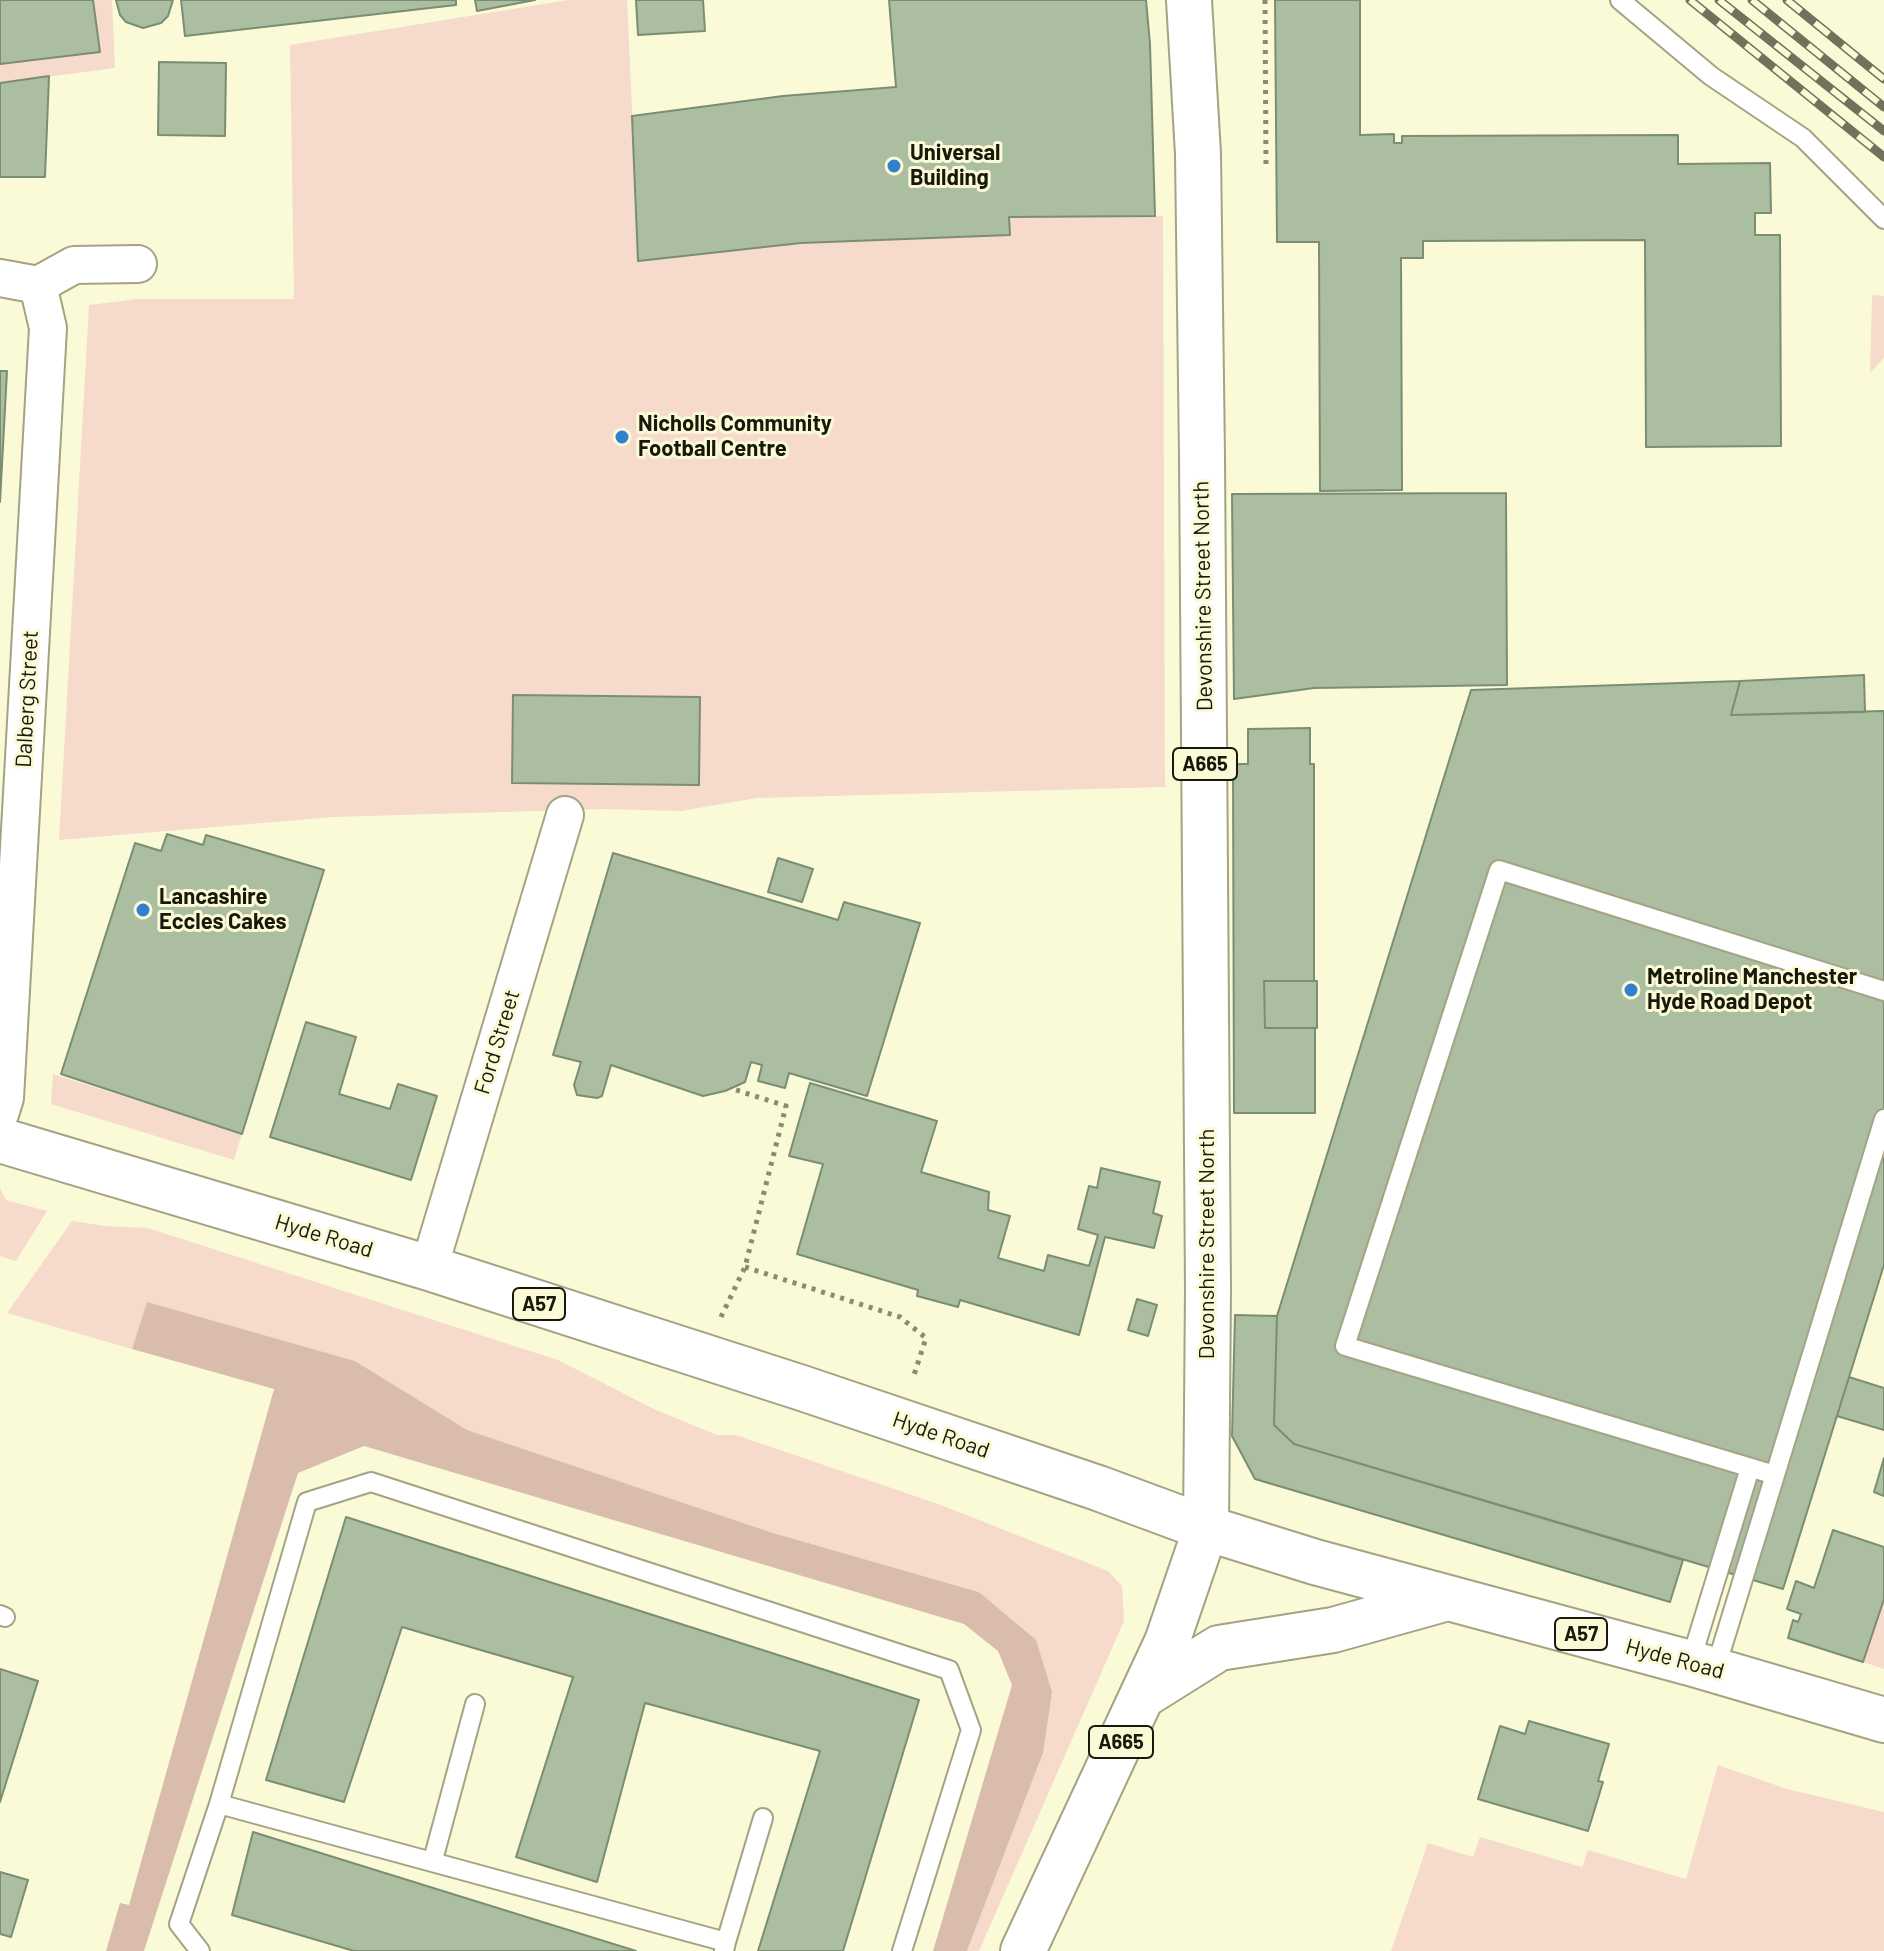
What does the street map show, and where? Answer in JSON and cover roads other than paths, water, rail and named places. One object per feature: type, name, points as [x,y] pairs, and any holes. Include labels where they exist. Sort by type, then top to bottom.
[{"type":"highway","name":"Devonshire Street North","points":[[1189,0],[1198,154],[1203,534],[1208,1290],[1206,1528]]},
{"type":"highway","name":"Hyde Road","points":[[0,1140],[429,1268],[802,1388],[1098,1488],[1206,1528],[1315,1562],[1884,1720]]},
{"type":"highway","name":"A665","points":[[1023,1951],[1144,1695],[1175,1623],[1206,1528]]},
{"type":"highway","points":[[1144,1695],[1219,1648],[1333,1630],[1447,1598]]},
{"type":"street","points":[[0,278],[38,285],[74,265],[138,264]]},
{"type":"street","name":"Dalberg Street","points":[[0,1114],[5,1098],[14,684],[48,328],[38,285]]},
{"type":"street","name":"Ford Street","points":[[429,1268],[565,815]]},
{"type":"lane","points":[[1620,0],[1711,76],[1803,138],[1884,219]]},
{"type":"lane","points":[[1775,1475],[1345,1346],[1499,870],[1884,991]]},
{"type":"lane","points":[[1702,1667],[1775,1475],[1884,1119]]},
{"type":"lane","points":[[1702,1667],[1750,1468]]},
{"type":"lane","points":[[200,1951],[179,1924],[219,1804],[307,1502],[371,1482],[949,1670],[971,1730],[902,1951]]},
{"type":"lane","points":[[433,1860],[475,1704]]},
{"type":"lane","points":[[219,1804],[433,1860],[725,1946],[763,1818]]},
{"type":"railway","points":[[1690,0],[1884,157]]},
{"type":"railway","points":[[1719,0],[1884,131]]},
{"type":"railway","points":[[1752,0],[1884,107]]},
{"type":"railway","points":[[1787,0],[1884,79]]},
{"type":"place","name":"Universal Building","points":[[894,166]]},
{"type":"place","name":"Nicholls Community Football Centre","points":[[622,437]]},
{"type":"place","name":"Lancashire Eccles Cakes","points":[[143,910]]},
{"type":"place","name":"Metroline Manchester Hyde Road Depot","points":[[1631,990]]}]
